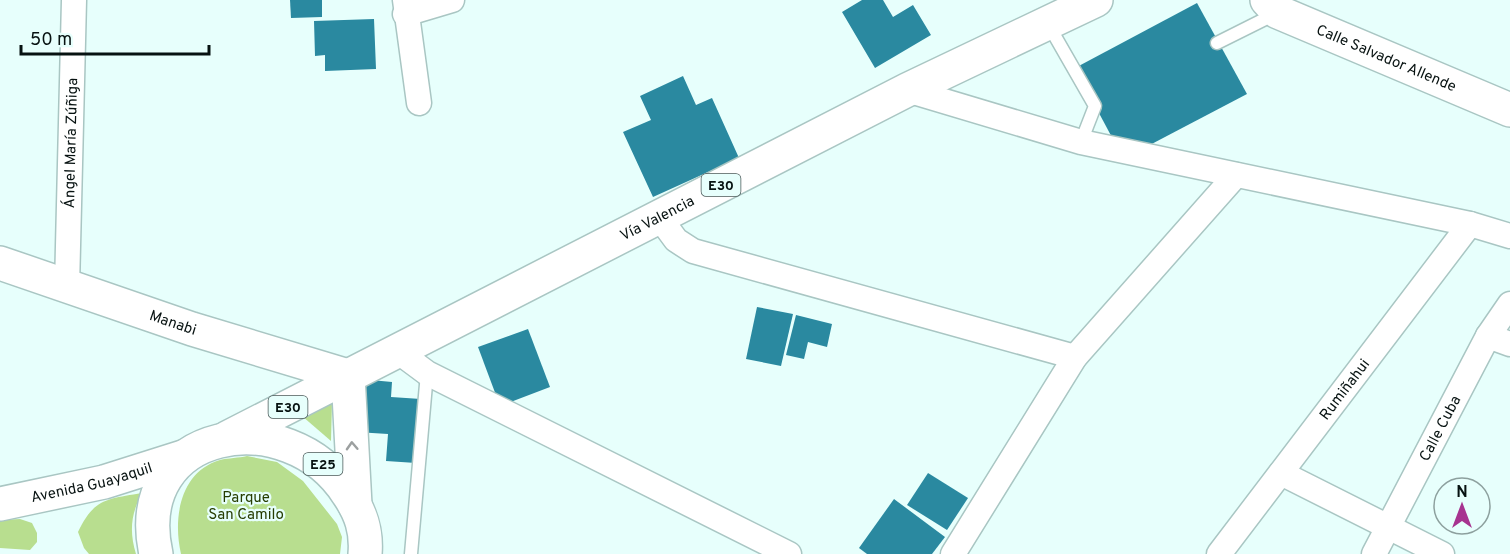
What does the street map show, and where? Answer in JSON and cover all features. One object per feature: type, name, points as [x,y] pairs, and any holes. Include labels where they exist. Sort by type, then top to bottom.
[{"type":"main road","name":"Vía Valencia","points":[[227,438],[907,90],[1096,0]]},
{"type":"main road","name":"Calle Salvador Allende","points":[[1273,6],[1510,110]]},
{"type":"main road","name":"Manabi","points":[[0,263],[192,329],[348,376]]},
{"type":"main road","points":[[348,376],[361,527]]},
{"type":"main road","name":"E25","points":[[156,554],[152,520],[156,498],[163,480],[183,457],[227,438],[276,441],[309,453],[341,483],[361,527],[392,554]]},
{"type":"main road","name":"Avenida Guayaquil","points":[[0,504],[104,482],[183,457]]},
{"type":"street","name":"Ángel María Zúñiga","points":[[67,286],[74,0]]},
{"type":"street","points":[[419,103],[405,7],[452,0]]},
{"type":"street","points":[[907,90],[1081,142],[1470,224],[1510,236]]},
{"type":"street","points":[[953,554],[1075,357],[1236,175]]},
{"type":"street","points":[[659,217],[676,240],[693,251],[1075,357]]},
{"type":"street","name":"Rumiñahui","points":[[1219,554],[1470,224]]},
{"type":"street","name":"Calle Cuba","points":[[1374,554],[1499,340],[1510,304]]},
{"type":"street","points":[[396,350],[427,373],[789,554]]},
{"type":"street","points":[[1281,473],[1389,525],[1442,554]]},
{"type":"lane","points":[[1217,44],[1273,6]]},
{"type":"lane","points":[[1048,24],[1095,106],[1081,142]]},
{"type":"lane","points":[[411,554],[427,373]]},
{"type":"green space","points":[[332,402],[331,441],[302,416]]},
{"type":"green space","name":"Parque San Camilo","points":[[247,456],[277,462],[303,481],[337,524],[342,537],[340,554],[181,554],[179,512],[182,499],[195,475],[206,466],[220,460]]},
{"type":"green space","points":[[142,493],[135,508],[132,523],[132,538],[136,554],[89,554],[78,532],[90,512],[96,506],[111,499]]},
{"type":"green space","points":[[20,519],[32,523],[37,533],[37,542],[30,550],[0,548],[0,520]]},
{"type":"building","points":[[290,0],[322,0],[322,17],[291,18]]},
{"type":"building","points":[[862,0],[883,0],[893,17],[913,5],[931,35],[875,68],[842,12]]},
{"type":"building","points":[[1197,3],[1247,94],[1144,148],[1116,145],[1075,68]]},
{"type":"building","points":[[374,19],[376,69],[325,71],[325,55],[315,56],[314,21]]},
{"type":"building","points":[[683,76],[696,105],[712,98],[739,158],[653,197],[623,132],[651,120],[640,96]]},
{"type":"building","points":[[757,307],[793,314],[781,366],[746,359]]},
{"type":"building","points":[[796,315],[832,324],[827,347],[808,342],[804,359],[786,355]]},
{"type":"building","points":[[528,329],[550,387],[500,406],[478,347]]},
{"type":"building","points":[[360,379],[392,382],[391,397],[421,399],[416,463],[386,461],[388,434],[356,432]]},
{"type":"building","points":[[928,473],[968,498],[947,530],[907,505]]},
{"type":"building","points":[[894,499],[945,537],[932,554],[867,554],[859,548]]}]
